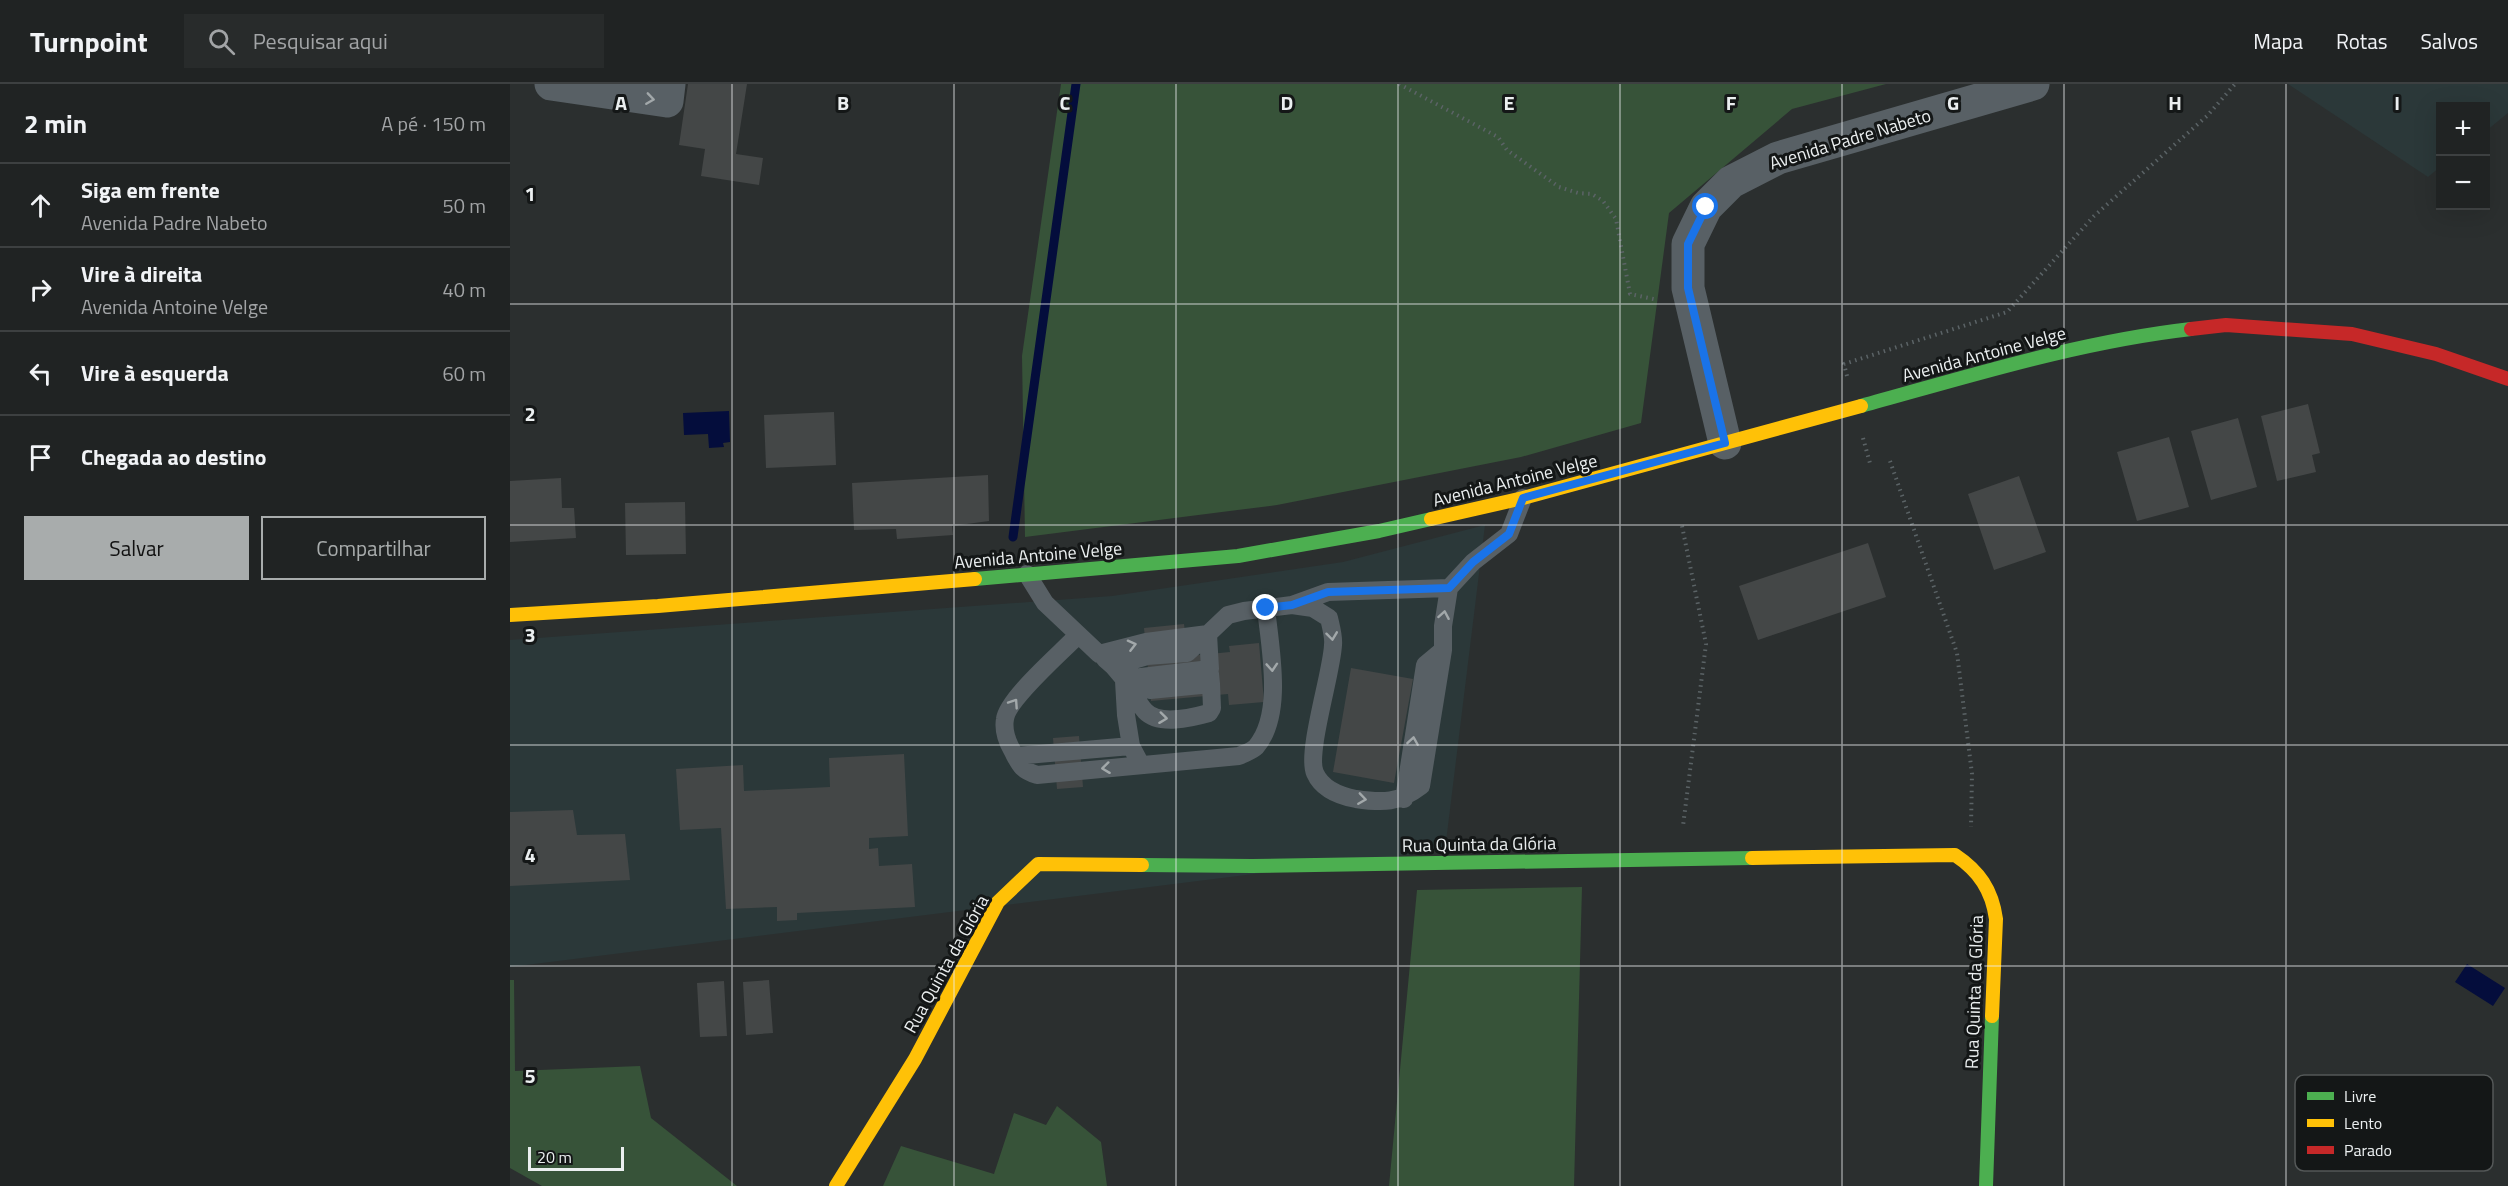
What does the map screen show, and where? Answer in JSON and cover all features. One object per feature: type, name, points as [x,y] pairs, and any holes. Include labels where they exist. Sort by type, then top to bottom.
[{"type":"main road","name":"Avenida Antoine Velge","points":[[510,615],[658,606],[1238,556],[1379,531],[1523,498],[2051,354],[2139,335],[2226,325],[2352,334],[2436,354],[2508,379]]},
{"type":"main road","name":"Rua Quinta da Glória","points":[[836,1186],[915,1059],[998,902],[1038,864],[1252,866],[1955,855],[1970,864],[1989,887],[1995,903],[1986,1186]]},
{"type":"street","points":[[551,84],[667,101],[669,84]]},
{"type":"street","name":"Avenida Padre Nabeto","points":[[1725,443],[1688,288],[1688,244],[1706,207],[1731,182],[1778,158],[2033,84]]},
{"type":"lane","points":[[1292,605],[1313,608],[1329,618],[1334,644],[1316,740],[1314,772],[1327,789],[1354,798],[1383,802],[1404,798],[1421,786],[1443,650],[1443,626],[1449,588],[1473,562],[1509,534],[1523,498]]},
{"type":"lane","points":[[1027,574],[1045,603],[1118,673],[1146,712],[1158,719],[1197,716],[1209,713],[1212,708],[1208,633]]},
{"type":"lane","points":[[1118,673],[1147,656],[1187,653],[1228,615],[1292,605],[1328,592],[1449,588]]},
{"type":"lane","points":[[1078,635],[1014,699],[1005,718],[1007,741],[1015,756],[1024,770],[1037,776],[1239,756],[1254,749],[1265,733],[1272,707],[1272,672],[1266,608]]},
{"type":"lane","points":[[1099,654],[1146,642],[1208,633]]},
{"type":"lane","points":[[1118,673],[1131,746],[1141,765]]},
{"type":"lane","points":[[1118,673],[1211,676]]},
{"type":"lane","points":[[1015,756],[1131,746]]},
{"type":"path","points":[[1399,84],[1498,137],[1508,150],[1559,187],[1578,193],[1592,194],[1603,201],[1616,219],[1630,294],[1691,307]]},
{"type":"path","points":[[1871,467],[1844,364],[2007,312],[2094,216],[2207,116],[2235,84]]},
{"type":"path","points":[[1890,461],[1957,653],[1972,774],[1970,864]]},
{"type":"path","points":[[1679,859],[1706,644],[1682,526]]},
{"type":"shaded area","points":[[2288,84],[2508,84],[2508,113],[2490,128],[2490,102],[2436,102],[2436,170],[2428,177]]},
{"type":"shaded area","points":[[729,411],[730,442],[723,443],[724,447],[709,448],[708,434],[684,435],[683,413]]},
{"type":"shaded area","points":[[1485,525],[1445,850],[510,967],[510,640],[1112,596],[1343,562]]},
{"type":"shaded area","points":[[2467,964],[2505,988],[2493,1006],[2455,982]]},
{"type":"green space","points":[[1061,84],[1886,84],[1792,109],[1669,213],[1641,423],[1521,457],[1277,505],[1025,537],[1022,356]]},
{"type":"green space","points":[[1582,887],[1574,1186],[1389,1186],[1417,890]]},
{"type":"green space","points":[[510,980],[514,980],[515,1071],[640,1066],[651,1118],[737,1186],[542,1186],[510,1168]]},
{"type":"green space","points":[[1057,1106],[1101,1142],[1107,1186],[883,1186],[901,1146],[994,1174],[1014,1113],[1046,1125]]},
{"type":"building","points":[[688,84],[747,84],[736,154],[763,158],[759,185],[701,176],[705,149],[679,145]]},
{"type":"building","points":[[2308,404],[2320,453],[2312,455],[2316,472],[2277,481],[2261,416]]},
{"type":"building","points":[[834,412],[836,465],[766,468],[764,415]]},
{"type":"building","points":[[2238,418],[2257,487],[2211,500],[2191,431]]},
{"type":"building","points":[[2169,437],[2189,507],[2137,521],[2117,452]]},
{"type":"building","points":[[988,475],[989,521],[952,526],[953,535],[897,539],[896,529],[854,530],[852,483]]},
{"type":"building","points":[[2019,476],[2046,552],[1994,570],[1968,494]]},
{"type":"building","points":[[561,478],[562,508],[574,508],[576,538],[510,542],[510,481]]},
{"type":"building","points":[[685,502],[686,554],[626,555],[625,503]]},
{"type":"building","points":[[1868,543],[1886,597],[1758,640],[1739,586]]},
{"type":"building","points":[[1184,624],[1188,656],[1230,652],[1229,646],[1259,643],[1264,702],[1229,705],[1228,694],[1151,701],[1144,628]]},
{"type":"building","points":[[1351,668],[1413,679],[1394,783],[1333,772]]},
{"type":"building","points":[[1079,736],[1083,787],[1057,789],[1053,738]]},
{"type":"building","points":[[904,754],[908,836],[869,838],[869,849],[878,848],[879,866],[912,864],[915,907],[797,913],[797,920],[777,921],[777,907],[726,909],[721,828],[680,830],[676,769],[743,765],[744,791],[830,787],[829,758]]},
{"type":"building","points":[[573,810],[577,835],[625,834],[630,880],[510,886],[510,812]]},
{"type":"building","points":[[769,980],[773,1033],[746,1035],[743,982]]},
{"type":"building","points":[[724,981],[727,1036],[700,1037],[697,983]]},
{"type":"waterway","points":[[1013,537],[1076,84]]},
{"type":"traffic: fast","points":[[1861,406],[2066,351],[2191,329]]},
{"type":"traffic: fast","points":[[975,579],[1238,556],[1379,531],[1431,519]]},
{"type":"traffic: fast","points":[[1142,865],[1252,866],[1752,858]]},
{"type":"traffic: fast","points":[[1986,1186],[1992,1016]]},
{"type":"traffic: slow","points":[[1431,519],[1523,498],[1861,406]]},
{"type":"traffic: slow","points":[[510,615],[658,606],[975,579]]},
{"type":"traffic: slow","points":[[1752,858],[1955,855],[1983,882],[1994,909],[1996,919],[1992,1016]]},
{"type":"traffic: slow","points":[[836,1186],[915,1059],[998,902],[1038,864],[1142,865]]},
{"type":"traffic: jam","points":[[2191,329],[2226,325],[2352,334],[2436,354],[2508,379]]},
{"type":"route","points":[[1266,608],[1292,605],[1328,592],[1449,588],[1473,562],[1509,534],[1523,498],[1725,443],[1688,288],[1688,244],[1706,207]]}]
